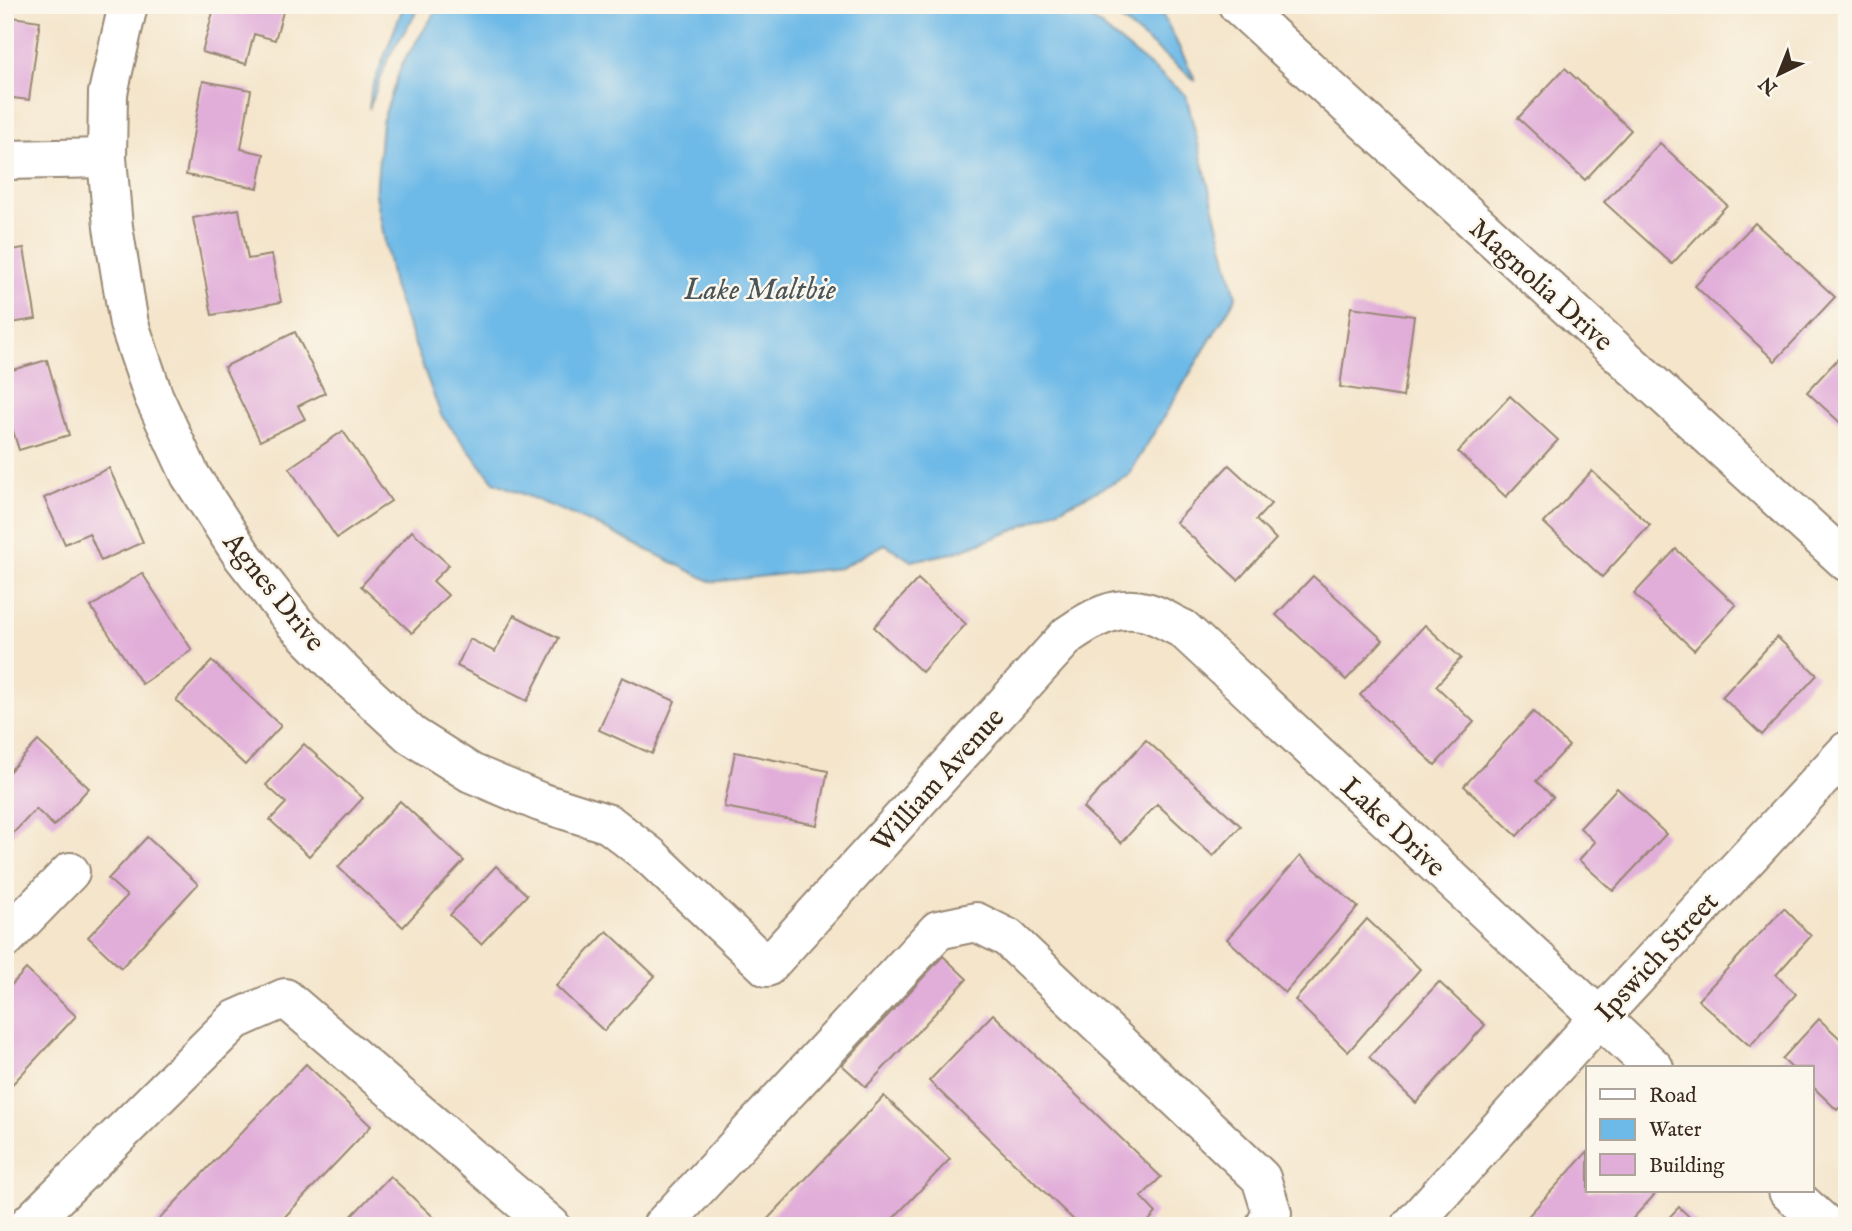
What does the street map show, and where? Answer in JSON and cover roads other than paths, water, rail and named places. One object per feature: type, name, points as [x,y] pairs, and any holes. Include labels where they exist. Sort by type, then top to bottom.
[{"type":"street","name":"Agnes Drive","points":[[128,5],[108,93],[107,158],[113,227],[129,324],[153,395],[190,475],[242,555],[295,624],[411,734],[471,773],[540,802],[609,824],[650,856],[767,967]]},
{"type":"street","name":"Magnolia Drive","points":[[1238,5],[1847,562]]},
{"type":"street","points":[[5,160],[107,158]]},
{"type":"street","name":"William Avenue","points":[[767,967],[1068,635],[1093,618],[1121,610]]},
{"type":"street","name":"Lake Drive","points":[[1121,610],[1146,612],[1183,629],[1652,1066]]},
{"type":"street","name":"Ipswich Street","points":[[1411,1226],[1599,1018],[1847,751]]},
{"type":"street","points":[[5,939],[70,872]]},
{"type":"street","points":[[662,1226],[938,930],[976,922],[1008,938],[1261,1178],[1272,1213],[1265,1226]]},
{"type":"street","points":[[27,1226],[235,1020],[285,998],[551,1226]]},
{"type":"street","points":[[1789,1192],[1826,1226]]},
{"type":"water","points":[[404,5],[421,5],[389,56],[369,109],[371,91]]},
{"type":"water","name":"Lake Maltbie","points":[[440,5],[1075,5],[1186,95],[1236,297],[1128,476],[1015,530],[953,553],[911,561],[885,544],[840,568],[712,582],[599,526],[494,482],[441,415],[393,286],[376,194],[382,122],[402,64]]},
{"type":"water","points":[[1103,5],[1158,5],[1196,81]]}]
